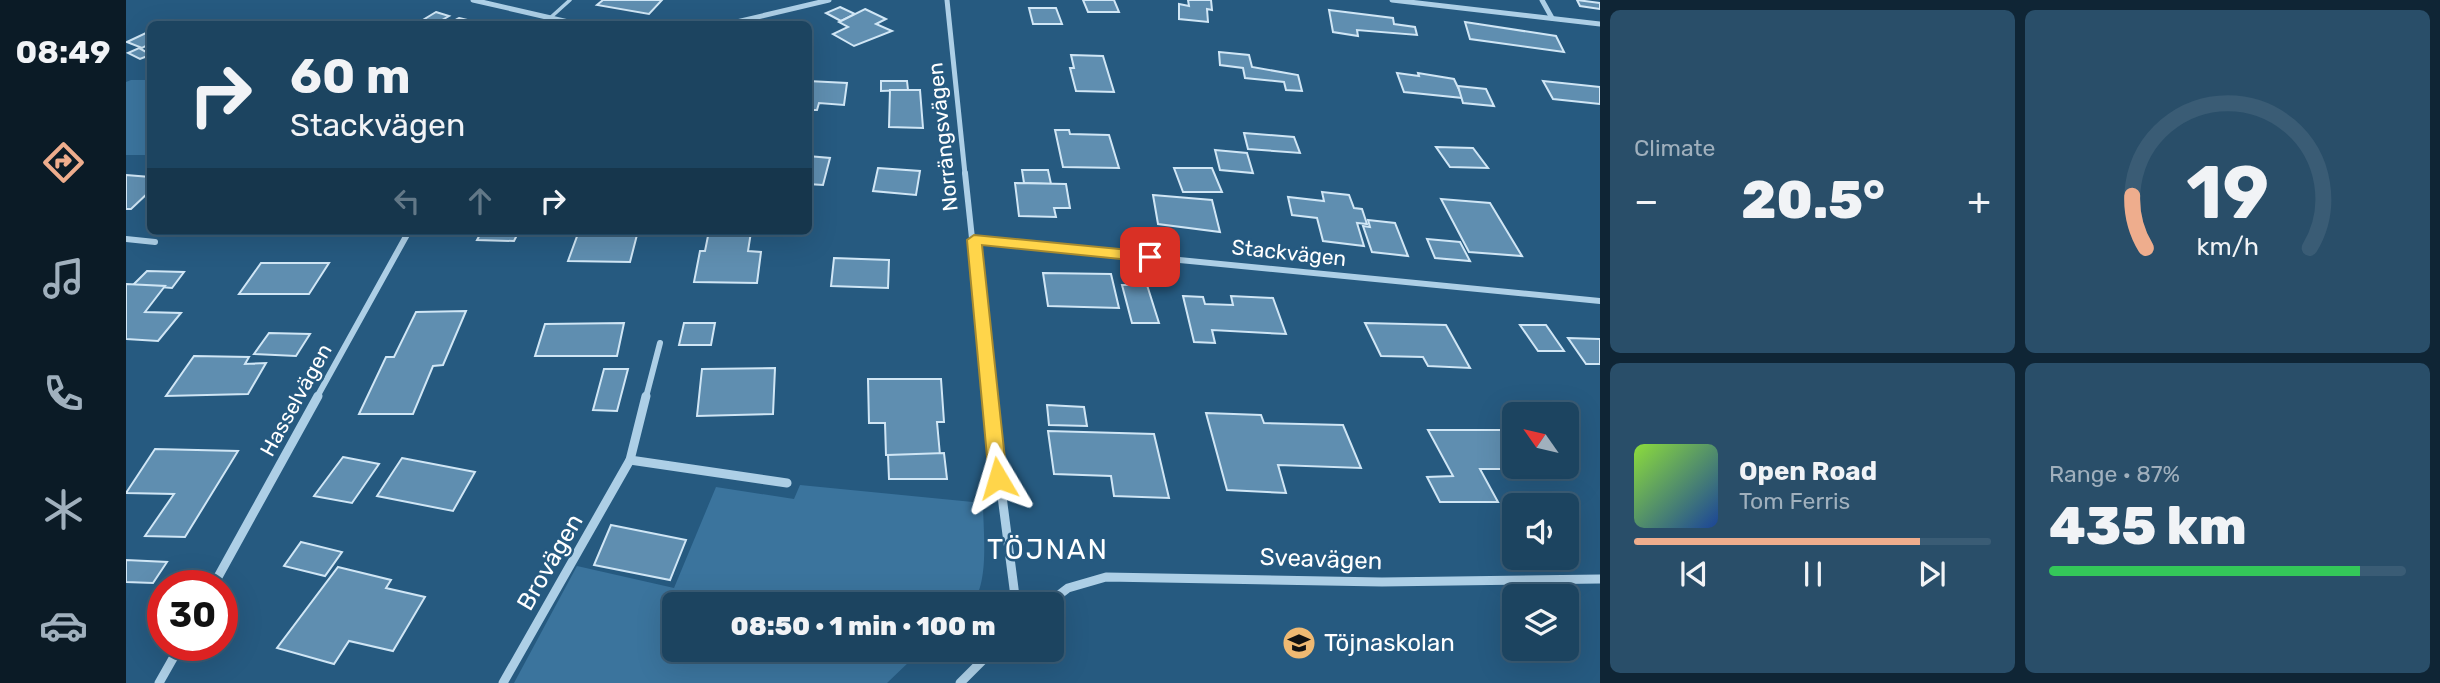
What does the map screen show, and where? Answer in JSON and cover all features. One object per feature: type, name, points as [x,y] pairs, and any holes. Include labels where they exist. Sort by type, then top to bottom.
[{"type":"street","points":[[473,0],[564,21]]},
{"type":"street","points":[[741,21],[829,0]]},
{"type":"street","name":"Norrängsvägen","points":[[947,0],[995,453],[1014,592]]},
{"type":"street","points":[[1392,0],[1600,24]]},
{"type":"street","points":[[1542,0],[1552,18]]},
{"type":"street","name":"Hasselvägen","points":[[222,570],[407,235]]},
{"type":"street","points":[[126,239],[155,242]]},
{"type":"street","name":"Stackvägen","points":[[974,240],[1600,301]]},
{"type":"street","name":"Brovägen","points":[[503,683],[630,460],[660,343]]},
{"type":"street","points":[[630,460],[787,483]]},
{"type":"street","name":"Sveavägen","points":[[1063,592],[1106,577],[1382,582],[1600,579]]},
{"type":"street","points":[[159,683],[171,661]]},
{"type":"street","points":[[961,682],[981,662]]},
{"type":"lane","points":[[550,18],[570,0]]},
{"type":"shaded area","points":[[147,80],[147,155],[126,155],[126,82]]},
{"type":"shaded area","points":[[800,485],[983,503],[984,556],[978,592],[662,592],[662,662],[909,662],[887,683],[514,683],[577,566],[674,588],[716,487],[794,499]]},
{"type":"building","points":[[603,0],[662,0],[649,14],[597,5]]},
{"type":"building","points":[[1083,0],[1114,0],[1119,12],[1088,12]]},
{"type":"building","points":[[1188,0],[1211,0],[1212,10],[1207,9],[1208,22],[1179,19],[1179,4],[1189,6]]},
{"type":"building","points":[[1577,0],[1600,3],[1600,9],[1580,6]]},
{"type":"building","points":[[840,7],[855,14],[841,21],[826,13]]},
{"type":"building","points":[[1029,8],[1056,8],[1062,24],[1033,24]]},
{"type":"building","points":[[865,9],[886,19],[876,24],[892,31],[854,46],[833,34],[848,27],[839,22]]},
{"type":"building","points":[[1329,10],[1393,18],[1394,24],[1415,27],[1417,35],[1357,30],[1358,36],[1333,32]]},
{"type":"building","points":[[436,12],[449,16],[440,21],[421,21]]},
{"type":"building","points":[[1465,22],[1556,36],[1564,52],[1470,39]]},
{"type":"building","points":[[147,32],[147,46],[142,48],[127,42]]},
{"type":"building","points":[[139,48],[147,52],[147,56],[140,59],[128,53]]},
{"type":"building","points":[[1219,52],[1249,55],[1252,67],[1298,75],[1302,91],[1286,90],[1284,82],[1245,78],[1243,68],[1220,65]]},
{"type":"building","points":[[1071,55],[1103,56],[1114,92],[1076,91],[1070,68],[1074,68]]},
{"type":"building","points":[[1397,73],[1419,76],[1418,73],[1454,79],[1463,98],[1404,92]]},
{"type":"building","points":[[812,81],[847,83],[844,105],[819,103],[817,110],[812,110]]},
{"type":"building","points":[[881,81],[907,81],[908,90],[881,91]]},
{"type":"building","points":[[1543,81],[1600,87],[1600,104],[1553,99]]},
{"type":"building","points":[[1458,86],[1486,89],[1494,106],[1463,103]]},
{"type":"building","points":[[890,90],[920,90],[923,128],[889,127]]},
{"type":"building","points":[[1055,130],[1069,130],[1070,134],[1109,135],[1119,168],[1063,167]]},
{"type":"building","points":[[1244,133],[1294,137],[1300,153],[1248,149]]},
{"type":"building","points":[[1436,147],[1473,148],[1488,168],[1450,167]]},
{"type":"building","points":[[1215,150],[1247,153],[1253,173],[1220,170]]},
{"type":"building","points":[[812,156],[830,158],[823,185],[812,184]]},
{"type":"building","points":[[878,168],[920,171],[916,195],[873,191]]},
{"type":"building","points":[[1174,168],[1212,168],[1222,192],[1183,192]]},
{"type":"building","points":[[1022,170],[1048,170],[1051,184],[1024,183]]},
{"type":"building","points":[[126,175],[147,177],[147,194],[131,209],[126,209]]},
{"type":"building","points":[[1015,183],[1066,184],[1070,208],[1054,208],[1056,217],[1019,216]]},
{"type":"building","points":[[1322,192],[1349,195],[1354,208],[1362,209],[1367,224],[1357,223],[1364,246],[1323,241],[1317,218],[1292,215],[1288,197],[1324,201]]},
{"type":"building","points":[[1153,195],[1212,200],[1220,232],[1158,224]]},
{"type":"building","points":[[1441,199],[1490,203],[1522,256],[1469,252]]},
{"type":"building","points":[[1368,220],[1395,223],[1408,256],[1372,252],[1363,226],[1370,227]]},
{"type":"building","points":[[480,235],[517,235],[514,241],[477,240]]},
{"type":"building","points":[[578,235],[637,235],[630,262],[568,261]]},
{"type":"building","points":[[708,235],[751,235],[748,251],[761,252],[757,283],[694,282],[700,251],[705,251]]},
{"type":"building","points":[[1427,239],[1460,242],[1470,261],[1435,258]]},
{"type":"building","points":[[834,258],[889,260],[888,288],[831,286]]},
{"type":"building","points":[[261,263],[329,263],[309,294],[239,294]]},
{"type":"building","points":[[147,271],[184,272],[172,288],[133,285]]},
{"type":"building","points":[[1043,273],[1111,274],[1119,308],[1048,306]]},
{"type":"building","points":[[126,284],[165,286],[145,312],[181,313],[158,341],[126,339]]},
{"type":"building","points":[[1122,285],[1147,285],[1159,323],[1132,323]]},
{"type":"building","points":[[1183,296],[1203,297],[1205,304],[1233,305],[1231,296],[1273,298],[1286,334],[1212,330],[1215,343],[1194,342]]},
{"type":"building","points":[[466,311],[443,365],[433,366],[413,414],[359,414],[386,357],[394,357],[416,312]]},
{"type":"building","points":[[624,323],[617,356],[535,356],[545,324]]},
{"type":"building","points":[[684,323],[715,323],[711,345],[679,345]]},
{"type":"building","points":[[1365,323],[1446,325],[1470,368],[1428,366],[1423,357],[1381,356]]},
{"type":"building","points":[[1520,325],[1546,325],[1564,351],[1538,351]]},
{"type":"building","points":[[269,333],[310,334],[296,356],[254,354]]},
{"type":"building","points":[[1568,338],[1600,339],[1600,364],[1586,364]]},
{"type":"building","points":[[194,356],[249,357],[245,364],[266,363],[248,394],[166,396]]},
{"type":"building","points":[[775,368],[773,414],[697,416],[702,369]]},
{"type":"building","points":[[604,369],[628,369],[617,411],[593,410]]},
{"type":"building","points":[[868,379],[941,379],[944,422],[937,422],[940,455],[886,455],[885,423],[869,423]]},
{"type":"building","points":[[1047,405],[1084,407],[1087,426],[1049,425]]},
{"type":"building","points":[[1206,413],[1261,415],[1264,423],[1343,425],[1361,468],[1278,465],[1286,493],[1227,490]]},
{"type":"building","points":[[1428,430],[1502,430],[1502,469],[1480,469],[1498,502],[1440,502],[1427,477],[1453,476]]},
{"type":"building","points":[[1048,431],[1154,434],[1169,498],[1114,496],[1111,476],[1054,474]]},
{"type":"building","points":[[155,449],[238,451],[185,537],[145,536],[174,494],[126,493]]},
{"type":"building","points":[[944,453],[947,479],[889,479],[888,455]]},
{"type":"building","points":[[343,457],[379,464],[352,503],[314,496]]},
{"type":"building","points":[[402,458],[475,472],[453,511],[377,496]]},
{"type":"building","points":[[611,525],[686,540],[670,580],[594,565]]},
{"type":"building","points":[[301,542],[342,552],[325,576],[284,566]]},
{"type":"building","points":[[126,560],[167,562],[162,570],[147,570],[147,583],[126,582]]},
{"type":"building","points":[[338,567],[391,580],[386,588],[425,597],[393,651],[349,641],[334,664],[277,648]]},
{"type":"place","name":"Töjnaskolan","points":[[1299,643]]},
{"type":"district","name":"TÖJNAN","points":[[1048,549]]},
{"type":"route","points":[[998,478],[974,240],[1150,257]]}]
